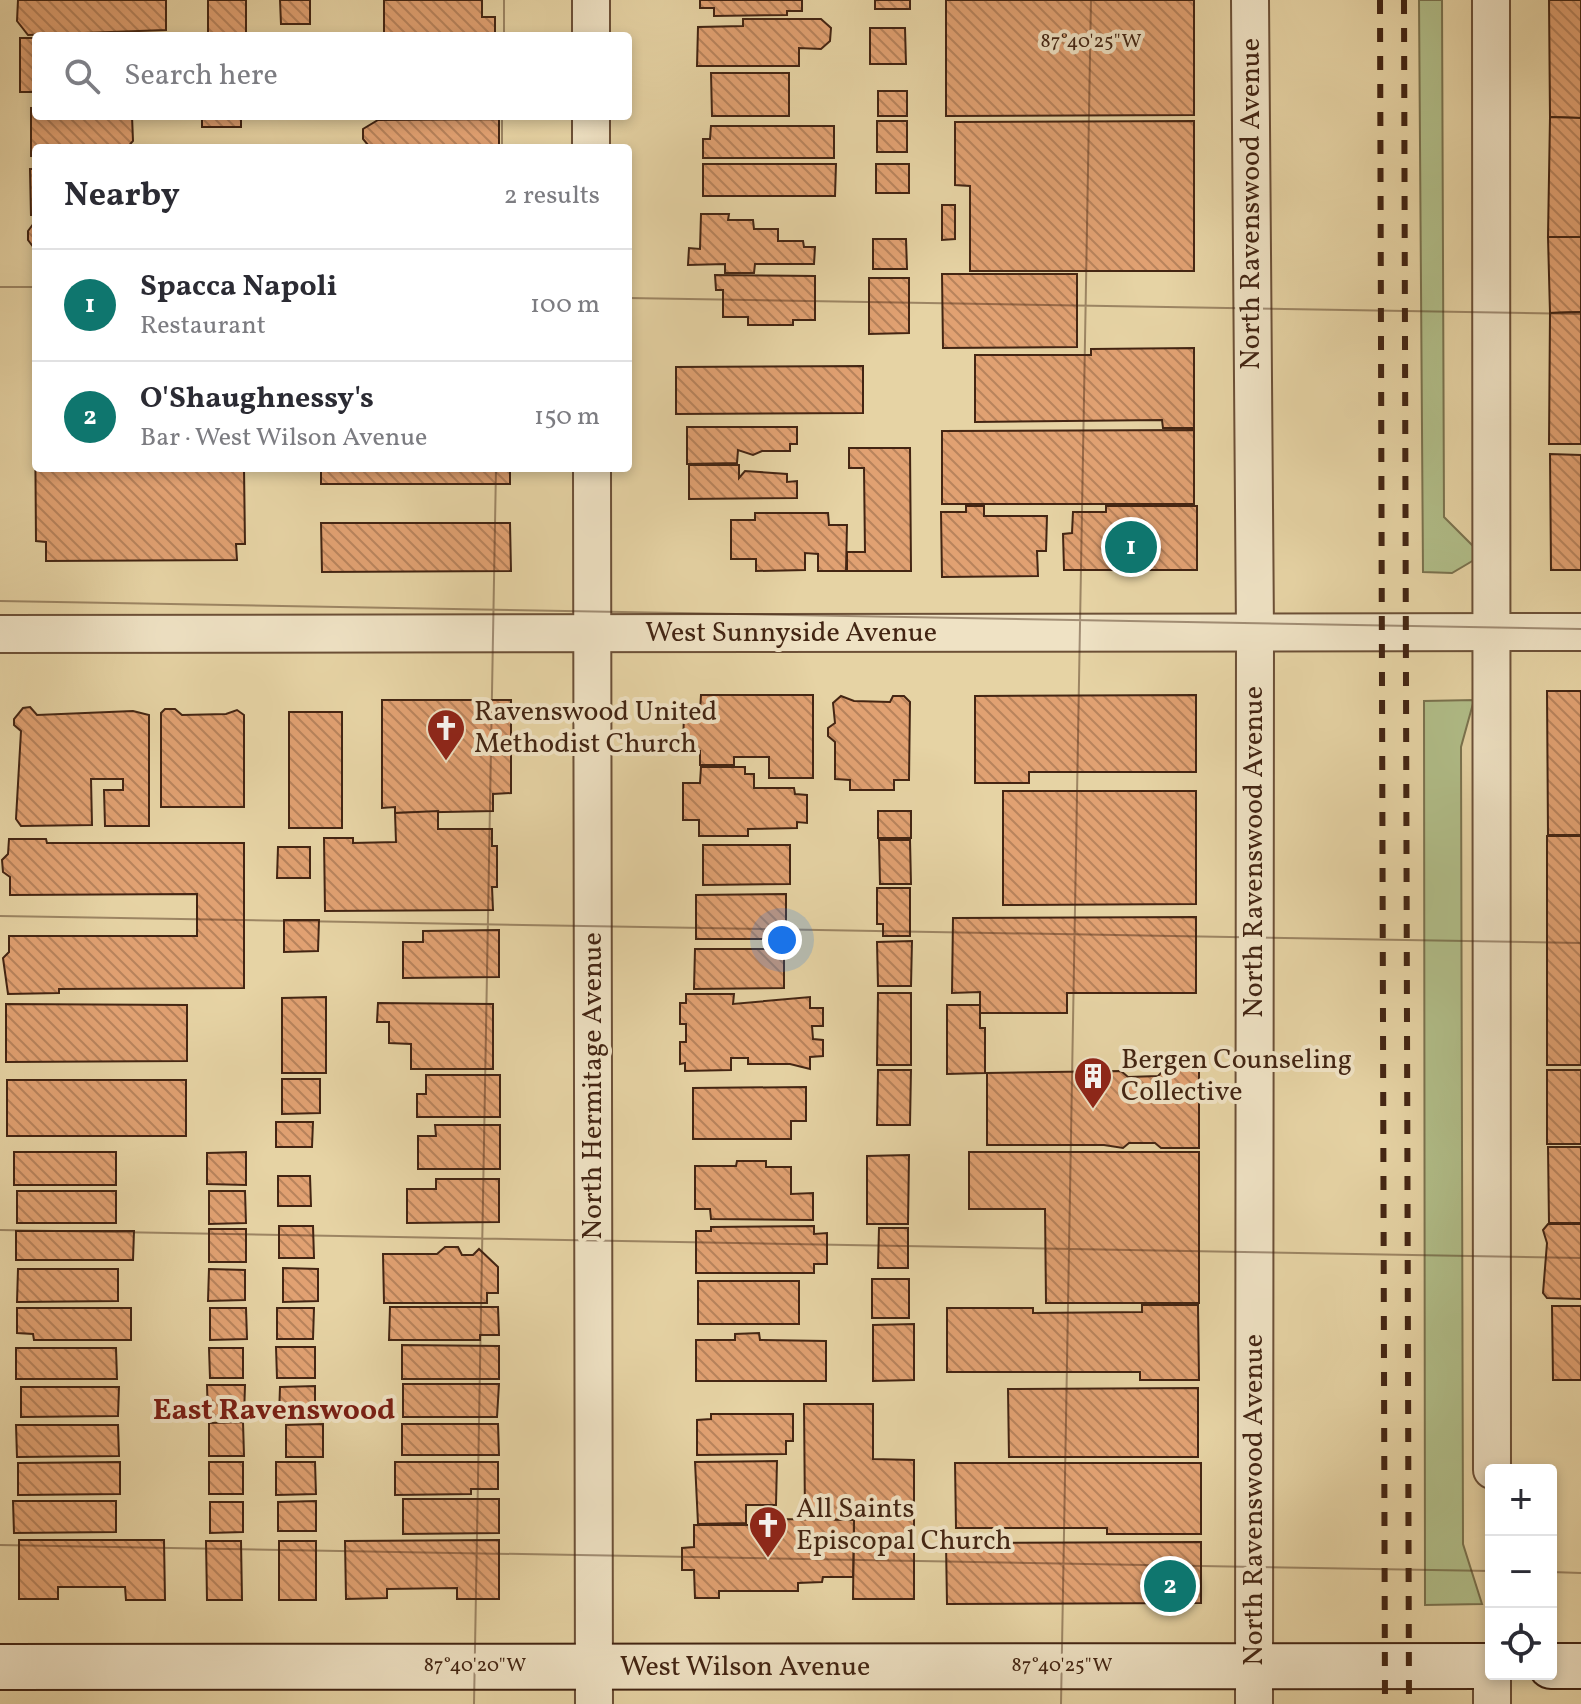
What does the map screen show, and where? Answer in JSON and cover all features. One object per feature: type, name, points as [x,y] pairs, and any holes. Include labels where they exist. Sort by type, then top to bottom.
[{"type":"street","points":[[591,0],[591,32]]},
{"type":"street","name":"North Ravenswood Avenue","points":[[1250,0],[1255,632],[1253,1685]]},
{"type":"street","points":[[1491,0],[1492,1464]]},
{"type":"street","points":[[591,120],[591,144]]},
{"type":"street","name":"North Hermitage Avenue","points":[[592,472],[594,1685]]},
{"type":"street","name":"West Sunnyside Avenue","points":[[0,634],[1581,632]]},
{"type":"street","name":"West Wilson Avenue","points":[[0,1667],[594,1685],[1253,1685],[1485,1666]]},
{"type":"street","points":[[1557,1666],[1581,1666]]},
{"type":"street","points":[[1492,1680],[1492,1704]]},
{"type":"green space","points":[[1419,0],[1442,0],[1444,517],[1474,547],[1474,560],[1452,573],[1423,572]]},
{"type":"green space","points":[[1474,700],[1461,747],[1463,1544],[1482,1604],[1425,1605],[1424,701]]},
{"type":"building","points":[[18,0],[166,0],[166,30],[32,32],[28,35],[17,21]]},
{"type":"building","points":[[208,0],[246,0],[246,32],[208,32]]},
{"type":"building","points":[[280,0],[310,0],[310,24],[281,24]]},
{"type":"building","points":[[384,0],[482,0],[482,17],[495,17],[495,32],[384,32]]},
{"type":"building","points":[[700,0],[802,0],[802,11],[787,11],[787,15],[714,16],[714,8],[700,8]]},
{"type":"building","points":[[875,0],[910,0],[910,9],[875,9]]},
{"type":"building","points":[[946,0],[1194,0],[1194,115],[946,116]]},
{"type":"building","points":[[1549,0],[1581,0],[1581,118],[1550,117]]},
{"type":"building","points":[[743,19],[821,19],[831,28],[830,41],[821,49],[799,48],[799,66],[697,66],[698,27],[743,26]]},
{"type":"building","points":[[870,28],[905,28],[906,64],[870,64]]},
{"type":"building","points":[[20,38],[32,38],[32,92],[20,92]]},
{"type":"building","points":[[711,73],[789,73],[789,116],[712,116]]},
{"type":"building","points":[[878,91],[907,91],[907,116],[878,116]]},
{"type":"building","points":[[31,108],[32,120],[132,120],[130,144],[32,144],[31,156]]},
{"type":"building","points":[[1550,117],[1581,118],[1581,237],[1548,237]]},
{"type":"building","points":[[202,120],[241,120],[241,127],[202,127]]},
{"type":"building","points":[[378,120],[499,120],[499,144],[367,144],[363,139],[363,129]]},
{"type":"building","points":[[877,121],[907,121],[907,152],[877,152]]},
{"type":"building","points":[[1194,121],[1194,271],[970,271],[970,186],[955,185],[955,122]]},
{"type":"building","points":[[711,126],[834,126],[834,158],[703,158],[703,139],[710,139]]},
{"type":"building","points":[[703,164],[836,164],[835,196],[703,196]]},
{"type":"building","points":[[876,164],[909,164],[909,193],[876,193]]},
{"type":"building","points":[[30,169],[32,169],[32,215]]},
{"type":"building","points":[[942,205],[955,205],[955,239],[942,240]]},
{"type":"building","points":[[701,214],[729,214],[728,220],[753,220],[754,229],[778,229],[778,241],[803,241],[804,247],[815,247],[814,264],[755,264],[754,273],[725,273],[725,264],[688,265],[689,248],[700,249]]},
{"type":"building","points":[[32,226],[32,245],[28,240],[28,231]]},
{"type":"building","points":[[1548,237],[1581,237],[1581,312],[1550,313]]},
{"type":"building","points":[[873,239],[906,239],[907,269],[873,269]]},
{"type":"building","points":[[942,274],[1077,274],[1077,347],[943,348]]},
{"type":"building","points":[[715,275],[815,276],[815,320],[793,320],[793,325],[748,325],[748,317],[723,317],[723,290],[716,290]]},
{"type":"building","points":[[869,278],[909,278],[909,333],[869,334]]},
{"type":"building","points":[[1581,312],[1581,444],[1549,444],[1550,313]]},
{"type":"building","points":[[1194,348],[1194,428],[1163,428],[1162,420],[975,422],[975,355],[1091,355],[1091,349]]},
{"type":"building","points":[[863,366],[863,413],[676,414],[676,367]]},
{"type":"building","points":[[687,427],[797,427],[797,444],[790,444],[790,451],[762,451],[753,455],[738,450],[737,463],[687,464]]},
{"type":"building","points":[[1194,430],[1194,504],[942,504],[942,431]]},
{"type":"building","points":[[849,448],[910,448],[911,571],[847,571],[847,552],[865,552],[864,468],[849,468]]},
{"type":"building","points":[[1550,454],[1581,455],[1581,570],[1551,570]]},
{"type":"building","points":[[689,465],[739,465],[739,478],[745,471],[787,474],[787,482],[797,481],[797,498],[689,499]]},
{"type":"building","points":[[35,472],[244,472],[245,544],[236,544],[237,560],[46,561],[46,542],[36,541]]},
{"type":"building","points":[[321,472],[510,472],[510,484],[321,484]]},
{"type":"building","points":[[966,506],[984,506],[984,516],[1047,516],[1046,551],[1037,551],[1038,576],[942,577],[941,512],[966,512]]},
{"type":"building","points":[[1106,506],[1197,506],[1197,570],[1064,570],[1063,534],[1072,533],[1073,512],[1106,512]]},
{"type":"building","points":[[755,513],[828,513],[829,525],[847,525],[846,571],[818,571],[818,554],[805,553],[805,570],[756,571],[756,559],[731,559],[731,520],[755,520]]},
{"type":"building","points":[[321,523],[510,523],[511,571],[322,572]]},
{"type":"building","points":[[1547,691],[1581,691],[1581,835],[1548,835]]},
{"type":"building","points":[[701,695],[813,695],[813,778],[769,778],[769,757],[734,757],[734,765],[700,765],[700,751],[683,751],[684,710],[700,711]]},
{"type":"building","points":[[1196,695],[1196,772],[1029,772],[1029,783],[975,783],[975,696]]},
{"type":"building","points":[[841,696],[854,701],[890,702],[893,696],[904,696],[910,702],[909,780],[894,780],[894,790],[850,790],[850,780],[835,779],[835,742],[828,736],[828,728],[835,723],[833,703]]},
{"type":"building","name":"Ravenswood United Methodist Church","points":[[382,700],[511,700],[511,793],[493,794],[493,811],[395,813],[395,807],[382,808]]},
{"type":"building","points":[[30,707],[37,715],[133,711],[149,715],[149,826],[105,826],[104,790],[123,790],[123,779],[91,779],[92,825],[21,826],[16,819],[21,731],[14,725],[14,719],[23,708]]},
{"type":"building","points":[[165,709],[175,709],[182,715],[226,714],[237,710],[244,715],[244,807],[161,807],[161,713]]},
{"type":"building","points":[[289,712],[342,712],[342,828],[289,828]]},
{"type":"building","points":[[701,767],[745,767],[745,774],[754,774],[754,788],[794,788],[795,794],[807,795],[807,823],[797,822],[797,828],[748,829],[748,836],[699,836],[699,820],[683,820],[683,783],[700,783]]},
{"type":"building","points":[[1003,791],[1196,791],[1196,904],[1003,905]]},
{"type":"building","points":[[438,811],[438,829],[492,829],[492,846],[497,846],[497,887],[492,887],[493,910],[325,911],[324,838],[353,838],[353,843],[396,842],[395,813]]},
{"type":"building","points":[[878,811],[911,811],[911,838],[878,838]]},
{"type":"building","points":[[1547,836],[1581,836],[1581,1065],[1547,1065]]},
{"type":"building","points":[[9,839],[46,839],[47,843],[244,843],[244,988],[59,989],[59,993],[8,994],[3,958],[9,952],[9,936],[197,936],[197,894],[10,895],[10,877],[3,872],[2,860],[8,854]]},
{"type":"building","points":[[879,840],[910,840],[911,884],[880,884]]},
{"type":"building","points":[[703,845],[790,845],[790,884],[703,885]]},
{"type":"building","points":[[278,847],[310,847],[310,878],[277,878]]},
{"type":"building","points":[[877,888],[910,888],[910,936],[883,936],[883,924],[877,924]]},
{"type":"building","points":[[786,894],[786,939],[696,939],[696,895]]},
{"type":"building","points":[[1196,917],[1196,993],[1067,993],[1067,1013],[980,1013],[980,992],[952,993],[953,918]]},
{"type":"building","points":[[284,920],[319,920],[318,951],[284,952]]},
{"type":"building","points":[[499,930],[499,977],[403,978],[403,942],[423,942],[423,931]]},
{"type":"building","points":[[912,941],[911,986],[878,986],[877,942]]},
{"type":"building","points":[[695,949],[784,949],[784,988],[694,989]]},
{"type":"building","points":[[878,993],[911,993],[911,1065],[877,1065]]},
{"type":"building","points":[[686,994],[734,994],[733,1004],[810,997],[810,1008],[823,1008],[823,1026],[812,1026],[813,1039],[823,1040],[823,1056],[810,1057],[810,1069],[790,1064],[748,1064],[748,1058],[731,1058],[731,1070],[685,1071],[685,1063],[680,1064],[680,1042],[686,1042],[686,1024],[680,1024],[680,1003],[686,1003]]},
{"type":"building","points":[[326,997],[326,1073],[282,1073],[282,998]]},
{"type":"building","points":[[378,1003],[493,1004],[493,1069],[411,1069],[411,1044],[389,1043],[389,1022],[377,1022]]},
{"type":"building","points":[[6,1004],[187,1005],[187,1061],[6,1062]]},
{"type":"building","points":[[947,1005],[980,1005],[980,1028],[985,1028],[985,1073],[947,1074]]},
{"type":"building","points":[[878,1070],[911,1070],[910,1125],[877,1125]]},
{"type":"building","name":"Bergen Counseling Collective","points":[[1164,1070],[1199,1070],[1199,1148],[1161,1148],[1155,1143],[1129,1143],[1123,1148],[1104,1145],[987,1145],[987,1073],[1121,1071],[1128,1077],[1158,1076]]},
{"type":"building","points":[[1547,1070],[1581,1070],[1581,1144],[1547,1144]]},
{"type":"building","points":[[426,1075],[500,1075],[500,1117],[417,1117],[417,1094],[426,1094]]},
{"type":"building","points":[[282,1079],[320,1079],[320,1113],[282,1114]]},
{"type":"building","points":[[7,1080],[186,1080],[186,1136],[7,1136]]},
{"type":"building","points":[[806,1087],[806,1121],[791,1121],[791,1139],[693,1139],[693,1088]]},
{"type":"building","points":[[276,1122],[313,1122],[312,1147],[276,1147]]},
{"type":"building","points":[[435,1125],[500,1125],[500,1169],[418,1169],[418,1136],[436,1136]]},
{"type":"building","points":[[1548,1147],[1581,1147],[1581,1223],[1549,1223]]},
{"type":"building","points":[[14,1152],[116,1152],[116,1185],[14,1185]]},
{"type":"building","points":[[246,1152],[246,1185],[207,1184],[207,1153]]},
{"type":"building","points":[[969,1152],[1199,1152],[1199,1303],[1046,1303],[1045,1209],[969,1209]]},
{"type":"building","points":[[909,1155],[908,1224],[867,1224],[867,1156]]},
{"type":"building","points":[[737,1161],[766,1161],[766,1167],[791,1167],[791,1194],[813,1193],[813,1220],[711,1219],[710,1209],[695,1209],[695,1166],[736,1166]]},
{"type":"building","points":[[278,1176],[310,1176],[311,1206],[278,1206]]},
{"type":"building","points":[[436,1179],[499,1179],[499,1222],[407,1223],[407,1189],[436,1189]]},
{"type":"building","points":[[17,1191],[116,1191],[116,1223],[17,1223]]},
{"type":"building","points":[[209,1191],[245,1191],[246,1223],[209,1224]]},
{"type":"building","points":[[1548,1224],[1581,1224],[1581,1299],[1547,1298],[1543,1293],[1547,1243],[1543,1230]]},
{"type":"building","points":[[279,1226],[313,1226],[314,1258],[279,1258]]},
{"type":"building","points":[[814,1226],[814,1234],[827,1233],[827,1264],[814,1264],[814,1273],[696,1273],[696,1231],[711,1231],[711,1227]]},
{"type":"building","points":[[879,1228],[908,1228],[908,1268],[878,1268]]},
{"type":"building","points":[[209,1229],[246,1229],[246,1262],[209,1262]]},
{"type":"building","points":[[16,1231],[134,1231],[133,1260],[16,1260]]},
{"type":"building","points":[[445,1247],[458,1247],[462,1255],[473,1255],[479,1249],[498,1267],[498,1293],[487,1293],[487,1303],[384,1303],[383,1254],[437,1254]]},
{"type":"building","points":[[283,1268],[318,1269],[318,1301],[283,1302]]},
{"type":"building","points":[[18,1269],[118,1269],[118,1301],[17,1302]]},
{"type":"building","points":[[209,1269],[245,1270],[245,1300],[208,1301]]},
{"type":"building","points":[[872,1279],[909,1279],[909,1318],[872,1318]]},
{"type":"building","points":[[698,1281],[799,1281],[799,1324],[698,1324]]},
{"type":"building","points":[[1142,1305],[1198,1305],[1199,1380],[1140,1380],[1140,1372],[947,1372],[947,1308],[1033,1308],[1033,1313],[1142,1312]]},
{"type":"building","points":[[1552,1306],[1581,1306],[1581,1380],[1553,1380]]},
{"type":"building","points":[[390,1307],[498,1307],[499,1335],[480,1335],[480,1340],[389,1340]]},
{"type":"building","points":[[17,1308],[131,1308],[131,1340],[34,1340],[33,1334],[17,1333]]},
{"type":"building","points":[[210,1308],[246,1308],[247,1339],[210,1340]]},
{"type":"building","points":[[277,1308],[314,1308],[313,1339],[277,1339]]},
{"type":"building","points":[[914,1324],[914,1380],[873,1381],[873,1325]]},
{"type":"building","points":[[759,1333],[760,1340],[826,1341],[826,1381],[696,1381],[696,1340],[735,1340],[735,1334]]},
{"type":"building","points":[[402,1345],[499,1346],[499,1379],[402,1379]]},
{"type":"building","points":[[276,1347],[315,1347],[315,1378],[277,1378]]},
{"type":"building","points":[[16,1348],[116,1348],[117,1379],[16,1379]]},
{"type":"building","points":[[209,1348],[243,1348],[243,1378],[210,1378]]},
{"type":"building","points":[[403,1384],[499,1384],[497,1417],[403,1417]]},
{"type":"building","points":[[207,1385],[245,1385],[244,1417],[208,1417]]},
{"type":"building","points":[[315,1386],[315,1417],[279,1417],[280,1387]]},
{"type":"building","points":[[21,1387],[119,1387],[118,1416],[21,1417]]},
{"type":"building","points":[[1198,1388],[1198,1457],[1009,1457],[1008,1389]]},
{"type":"building","points":[[804,1404],[873,1404],[873,1459],[914,1460],[914,1599],[853,1599],[854,1520],[805,1519]]},
{"type":"building","points":[[711,1414],[793,1414],[793,1441],[786,1441],[786,1454],[697,1455],[697,1420],[711,1419]]},
{"type":"building","points":[[243,1422],[244,1456],[209,1456],[209,1423]]},
{"type":"building","points":[[323,1424],[323,1457],[286,1457],[286,1425]]},
{"type":"building","points":[[402,1424],[498,1424],[499,1455],[402,1455]]},
{"type":"building","points":[[16,1425],[118,1425],[119,1456],[17,1457]]},
{"type":"building","points":[[777,1461],[776,1505],[746,1505],[746,1523],[698,1524],[695,1462]]},
{"type":"building","points":[[120,1462],[120,1494],[18,1495],[18,1463]]},
{"type":"building","points":[[209,1462],[243,1462],[243,1494],[209,1494]]},
{"type":"building","points":[[276,1462],[315,1462],[316,1494],[276,1495]]},
{"type":"building","points":[[395,1462],[498,1462],[498,1489],[471,1489],[471,1494],[395,1495]]},
{"type":"building","points":[[955,1463],[1201,1463],[1201,1534],[1107,1534],[1107,1528],[956,1528]]},
{"type":"building","points":[[403,1499],[499,1499],[499,1533],[403,1534]]},
{"type":"building","points":[[13,1501],[116,1501],[116,1532],[14,1533]]},
{"type":"building","points":[[316,1501],[316,1531],[278,1531],[278,1502]]},
{"type":"building","points":[[210,1502],[243,1502],[243,1532],[210,1533]]},
{"type":"building","name":"All Saints Episcopal Church","points":[[768,1519],[854,1520],[853,1577],[823,1577],[822,1582],[798,1583],[798,1591],[719,1591],[719,1598],[695,1598],[694,1570],[682,1570],[682,1548],[694,1547],[694,1525],[768,1525]]},
{"type":"building","points":[[19,1540],[164,1540],[165,1600],[126,1600],[125,1587],[58,1587],[58,1599],[19,1599]]},
{"type":"building","points":[[499,1540],[499,1599],[457,1599],[457,1588],[387,1589],[387,1598],[346,1599],[345,1541]]},
{"type":"building","points":[[206,1541],[241,1541],[242,1600],[207,1600]]},
{"type":"building","points":[[279,1541],[316,1541],[316,1600],[279,1600]]},
{"type":"building","points":[[1201,1542],[1201,1603],[947,1604],[946,1543]]},
{"type":"railway","points":[[1380,0],[1385,1704]]},
{"type":"railway","points":[[1404,0],[1409,1704]]},
{"type":"place","name":"Spacca Napoli","points":[[1131,547]]},
{"type":"place","name":"Ravenswood United Methodist Church","points":[[446,762]]},
{"type":"place","name":"Bergen Counseling Collective","points":[[1093,1110]]},
{"type":"place","name":"All Saints Episcopal Church","points":[[768,1559]]},
{"type":"place","name":"O'Shaughnessy's","points":[[1170,1586]]},
{"type":"district","name":"East Ravenswood","points":[[274,1411]]}]
